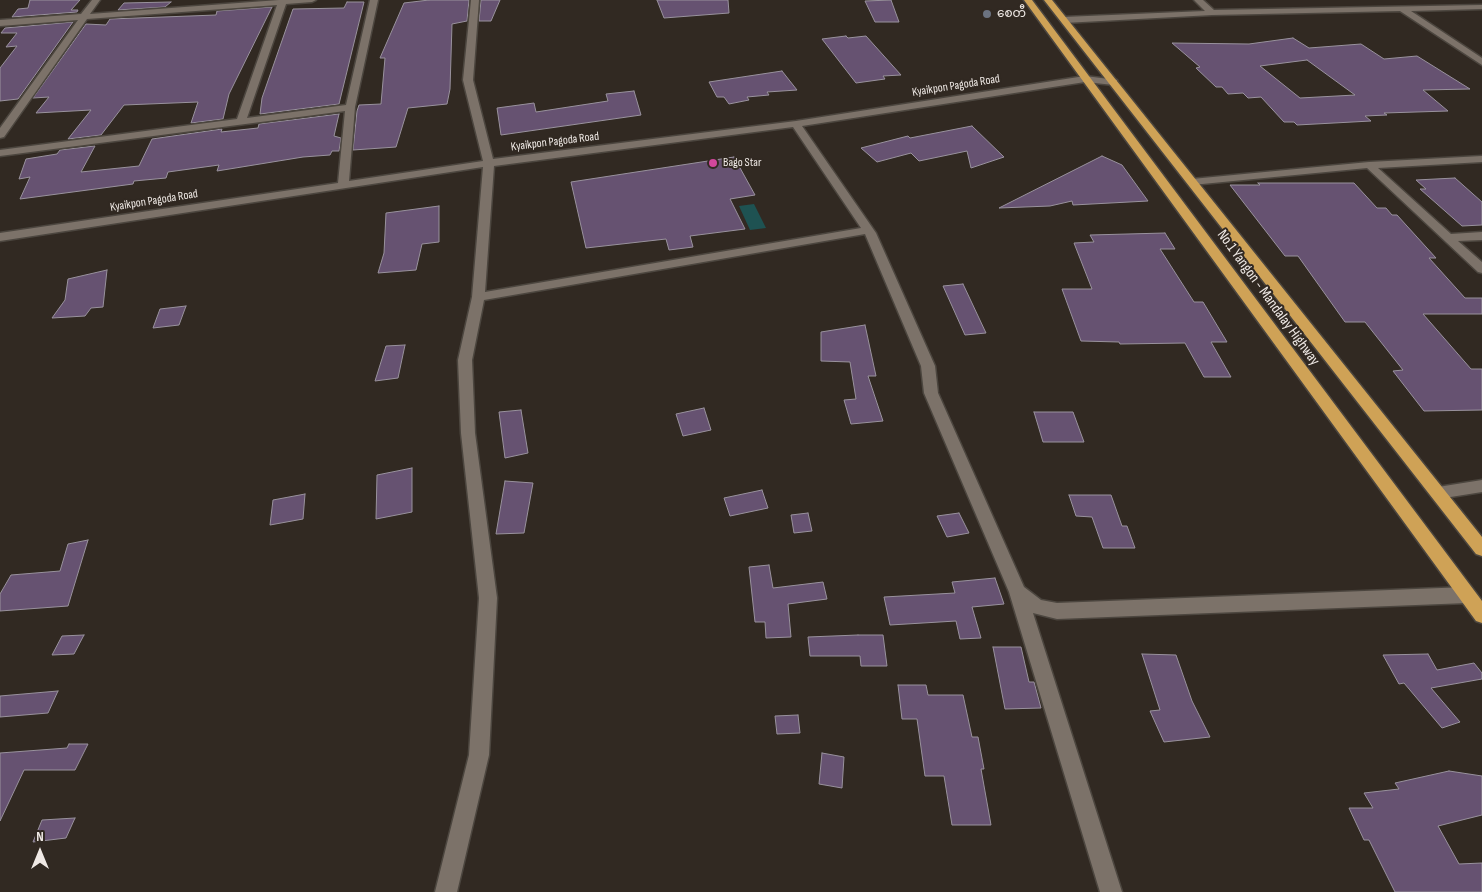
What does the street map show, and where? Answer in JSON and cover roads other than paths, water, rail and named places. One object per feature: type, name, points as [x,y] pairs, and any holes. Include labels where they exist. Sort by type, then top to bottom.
[{"type":"highway","name":"No.1 Yangon - Mandalay Highway","points":[[1028,0],[1482,615]]},
{"type":"highway","name":"No.1 Yangon - Mandalay Highway","points":[[1048,0],[1482,549]]},
{"type":"street","points":[[0,135],[96,0]]},
{"type":"street","points":[[0,22],[84,18],[192,4],[312,0]]},
{"type":"street","points":[[343,185],[350,107],[374,0]]},
{"type":"street","points":[[446,892],[479,755],[488,598],[468,432],[465,360],[478,298],[489,163],[468,80],[475,0]]},
{"type":"street","points":[[1198,0],[1212,12]]},
{"type":"street","points":[[1296,0],[1309,11]]},
{"type":"street","points":[[1390,0],[1480,59]]},
{"type":"street","points":[[241,121],[282,1]]},
{"type":"street","points":[[1064,20],[1212,12],[1482,7]]},
{"type":"street","name":"Kyaikpon Pagoda Road","points":[[0,237],[489,163],[796,124],[1085,79],[1114,82]]},
{"type":"street","points":[[0,153],[350,107]]},
{"type":"street","points":[[796,124],[868,230],[928,366],[931,393],[1018,592],[1111,892]]},
{"type":"street","points":[[1192,182],[1369,165],[1482,159]]},
{"type":"street","points":[[1369,165],[1482,269]]},
{"type":"street","points":[[478,298],[868,230]]},
{"type":"street","points":[[1448,238],[1482,236]]},
{"type":"street","points":[[1438,493],[1482,486]]},
{"type":"street","points":[[1018,592],[1037,606],[1057,611],[1467,595]]},
{"type":"water","points":[[754,204],[766,228],[750,230],[739,206]]},
{"type":"place","name":"စေတီ","points":[[987,14]]},
{"type":"place","name":"Bago Star","points":[[713,163]]}]
